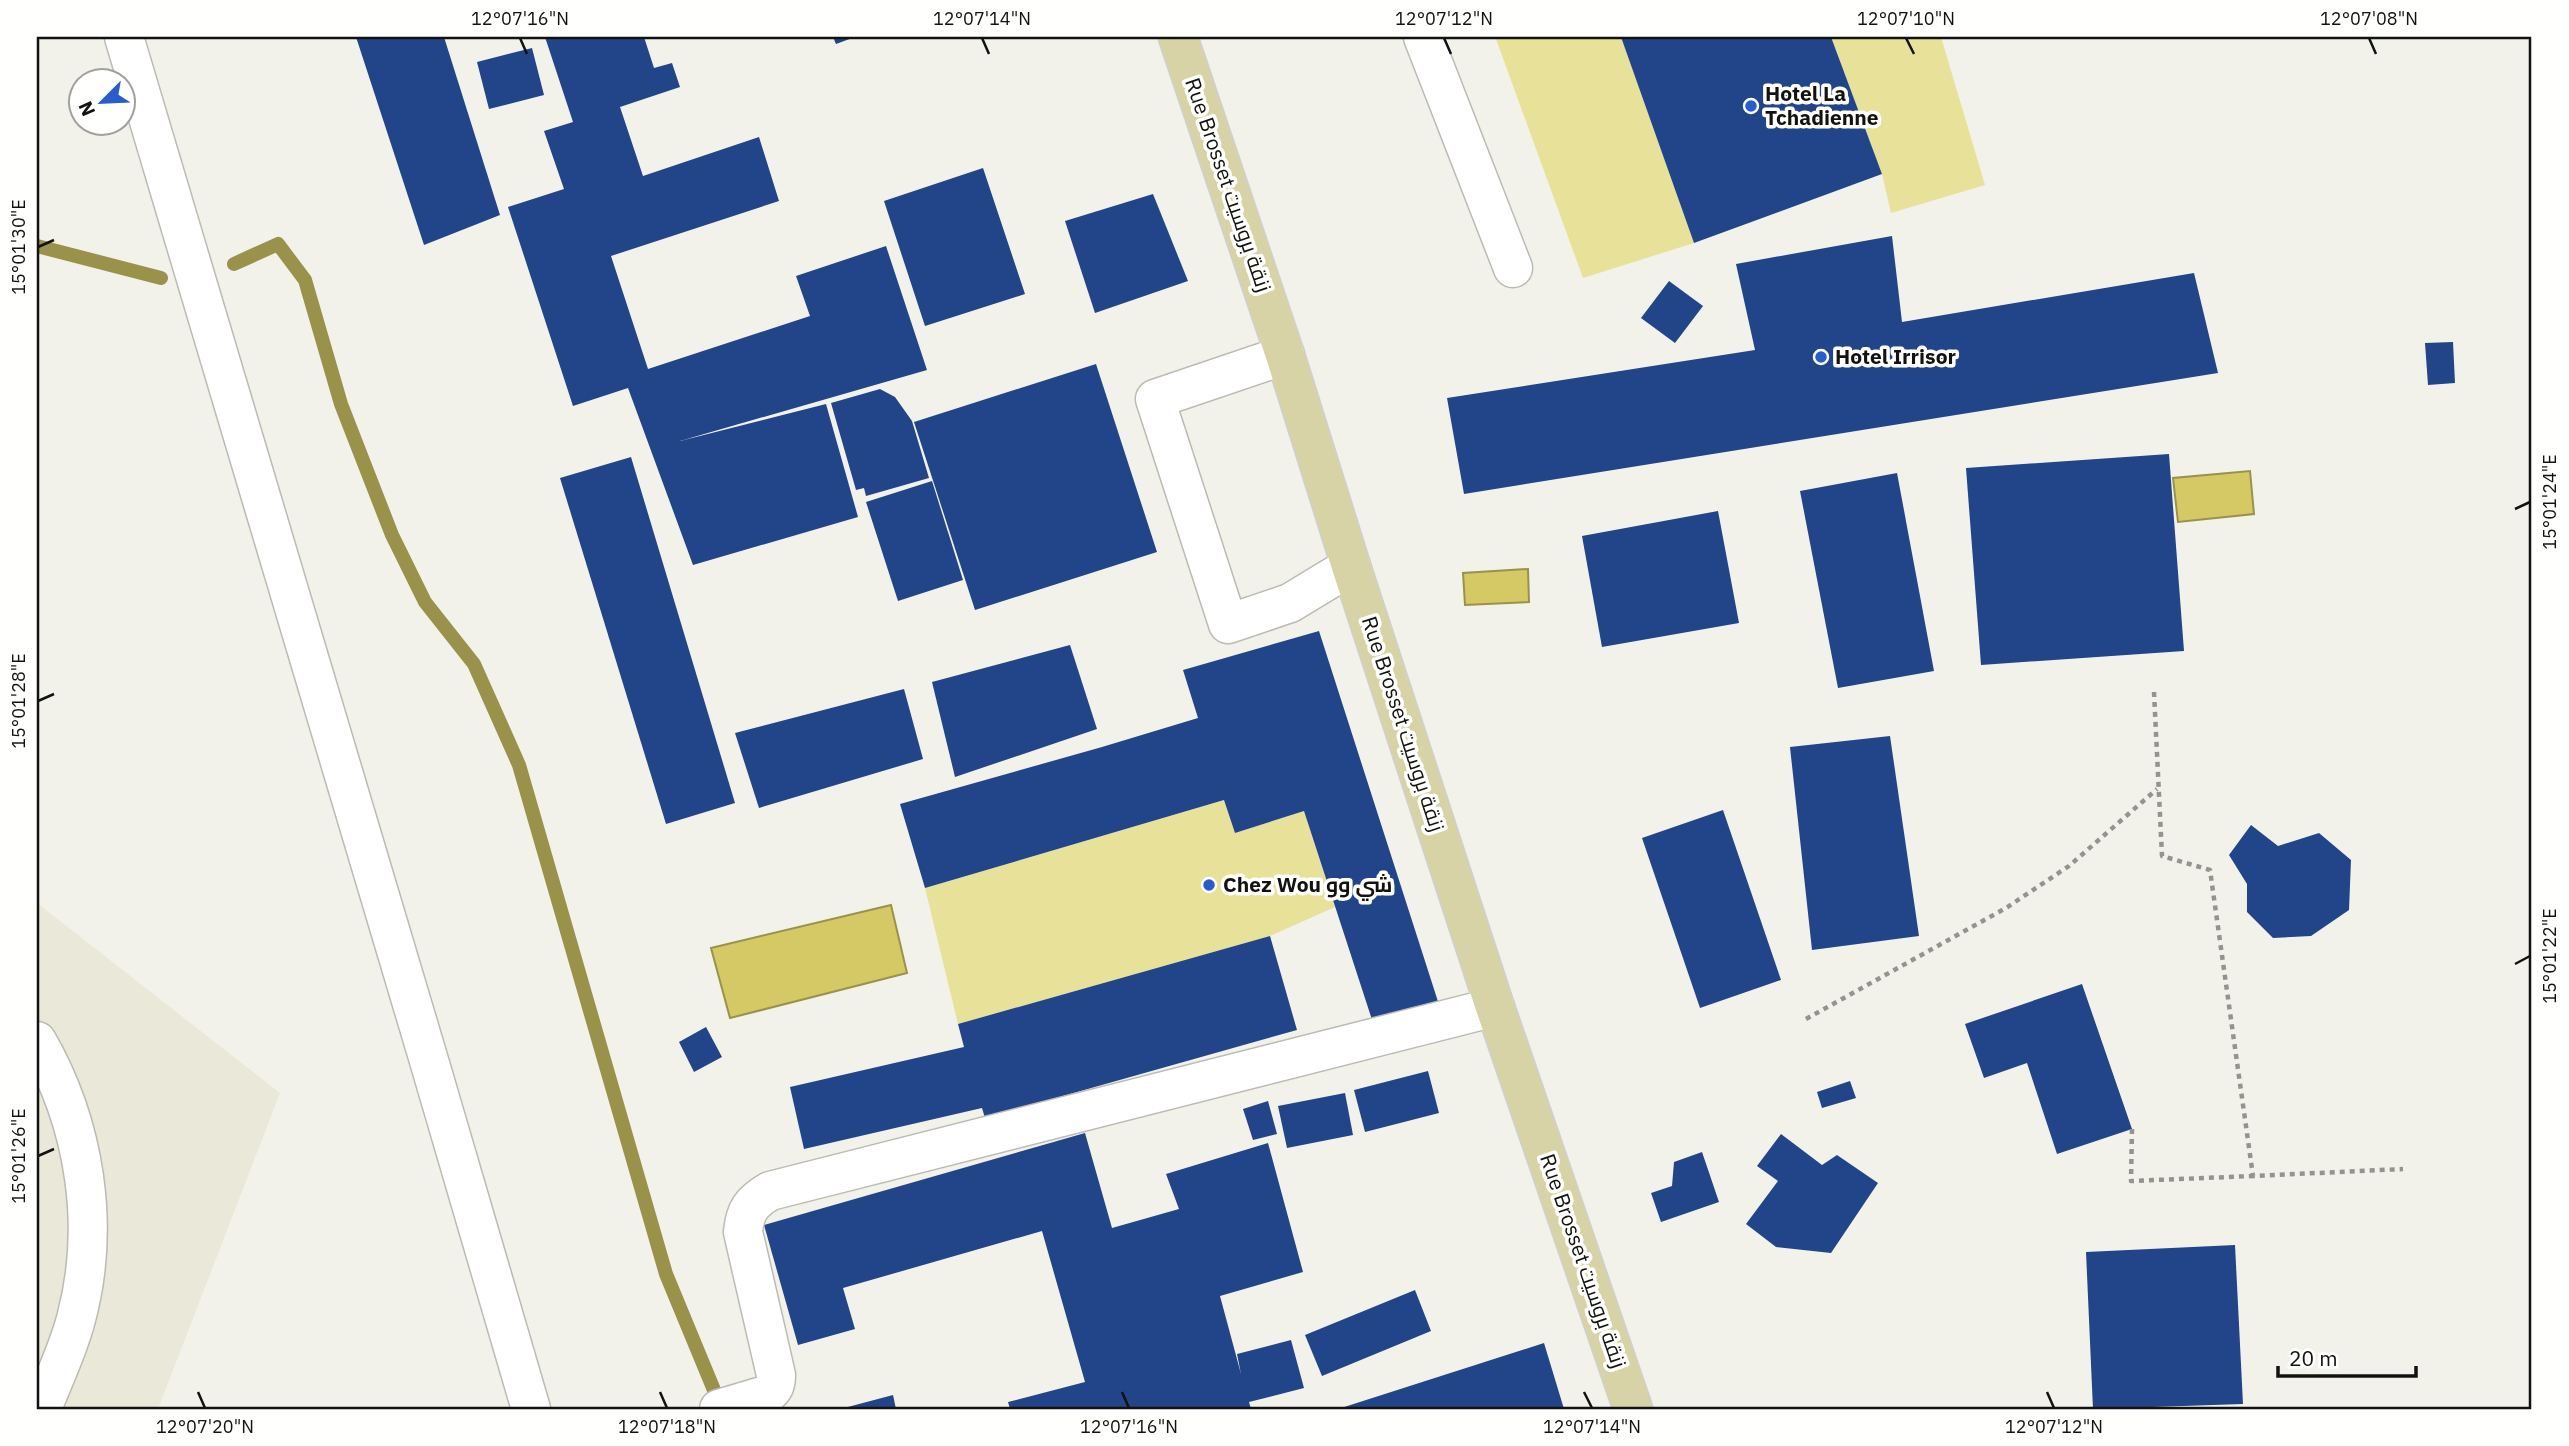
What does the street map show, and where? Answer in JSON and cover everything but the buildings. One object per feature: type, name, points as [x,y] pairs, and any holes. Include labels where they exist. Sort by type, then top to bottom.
[{"type":"main road","name":"Rue Brosset زنقة بروسيت","points":[[1178,37],[1286,355],[1351,566],[1495,1007],[1633,1409]]},
{"type":"street","points":[[124,37],[531,1409]]},
{"type":"street","points":[[1423,37],[1513,268]]},
{"type":"street","points":[[1286,355],[1155,399],[1228,624],[1290,603],[1351,566]]},
{"type":"street","points":[[730,1406],[766,1395],[776,1383],[743,1232],[750,1205],[770,1191],[1495,1007]]},
{"type":"street","points":[[37,1041],[66,1103],[78,1145],[88,1233],[84,1278],[76,1321],[42,1409]]},
{"type":"path","points":[[2154,692],[2162,856],[2210,870],[2253,1177]]},
{"type":"path","points":[[1806,1019],[2006,908],[2069,866],[2158,788]]},
{"type":"path","points":[[2132,1129],[2131,1181],[2403,1169]]},
{"type":"shaded area","points":[[1621,37],[1694,243],[1583,278],[1496,39]]},
{"type":"shaded area","points":[[1831,37],[1941,37],[1985,185],[1891,213],[1882,174]]},
{"type":"shaded area","points":[[2250,471],[2254,514],[2178,522],[2173,478]]},
{"type":"shaded area","points":[[1528,569],[1529,602],[1465,605],[1463,573]]},
{"type":"shaded area","points":[[1224,800],[1235,833],[1304,811],[1335,907],[1270,936],[958,1024],[925,888]]},
{"type":"shaded area","points":[[37,903],[280,1093],[158,1409],[37,1409]]},
{"type":"shaded area","points":[[891,905],[907,973],[730,1018],[711,948]]},
{"type":"waterway","points":[[234,264],[278,244],[305,280],[341,404],[392,535],[425,602],[474,664],[519,765],[666,1274],[721,1407]]},
{"type":"waterway","points":[[37,246],[161,278]]},
{"type":"place","name":"Hotel La Tchadienne","points":[[1751,106]]},
{"type":"place","name":"Hotel Irrisor","points":[[1821,357]]},
{"type":"place","name":"Chez Wou شي وو","points":[[1209,885]]}]
